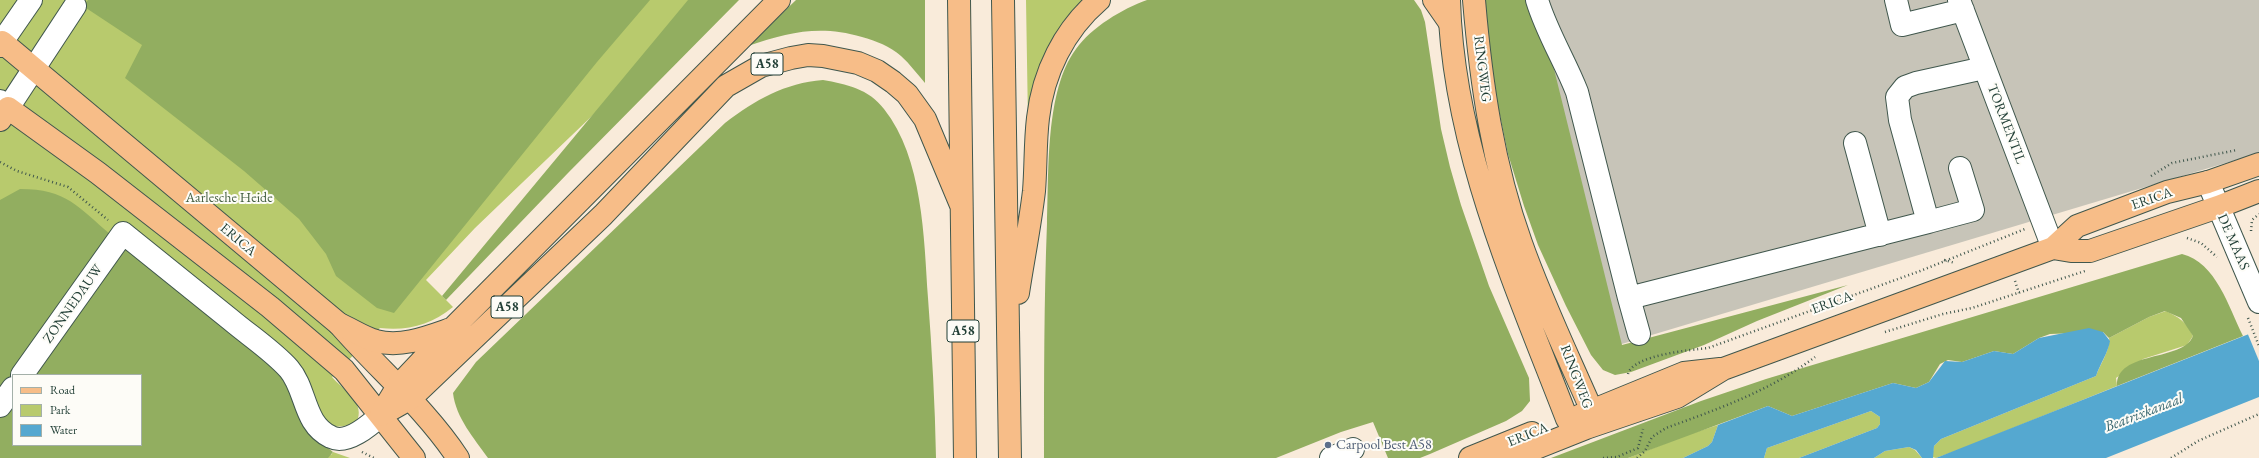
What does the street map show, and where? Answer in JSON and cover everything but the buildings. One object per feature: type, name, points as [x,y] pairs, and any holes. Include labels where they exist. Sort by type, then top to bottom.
[{"type":"main road","name":"A58","points":[[405,392],[452,329],[779,0]]},
{"type":"main road","name":"A58","points":[[959,0],[965,458]]},
{"type":"main road","points":[[1003,0],[1010,458]]},
{"type":"main road","points":[[1008,354],[1034,191],[1038,117],[1042,96],[1053,60],[1063,42],[1086,12],[1099,0]]},
{"type":"main road","points":[[1434,0],[1450,23]]},
{"type":"main road","name":"RINGWEG","points":[[1449,0],[1450,23],[1466,129],[1481,187],[1503,252],[1582,420]]},
{"type":"main road","name":"RINGWEG","points":[[1474,0],[1483,92],[1496,159],[1522,244],[1582,420]]},
{"type":"main road","name":"ERICA","points":[[1,43],[34,68],[85,113],[340,324],[364,352],[405,392],[458,458]]},
{"type":"main road","name":"A58","points":[[405,392],[603,216],[726,86],[761,66],[808,55],[824,56],[858,63],[877,71],[893,82],[907,94],[925,119],[961,205]]},
{"type":"main road","points":[[3,110],[98,173],[270,307],[344,370],[381,414],[414,458]]},
{"type":"main road","name":"ERICA","points":[[1470,458],[1582,420],[1678,397],[1723,369],[2053,248],[2077,226],[2167,192],[2208,182],[2259,164]]},
{"type":"main road","name":"ERICA","points":[[2053,248],[2070,251],[2090,251],[2218,207],[2259,190]]},
{"type":"main road","name":"A58","points":[[340,324],[375,341],[394,344],[415,341],[452,329]]},
{"type":"main road","points":[[381,414],[405,392]]},
{"type":"main road","name":"ERICA","points":[[1511,458],[1582,420]]},
{"type":"street","points":[[1,43],[31,0]]},
{"type":"street","points":[[1537,0],[1549,35],[1571,77],[1576,92],[1638,334]]},
{"type":"street","points":[[1896,0],[1902,25],[1961,5]]},
{"type":"street","name":"TORMENTIL","points":[[1961,5],[2053,248]]},
{"type":"street","points":[[3,110],[34,68],[74,6]]},
{"type":"street","points":[[1928,222],[1900,120],[1897,98],[1905,87],[1916,83],[1984,68]]},
{"type":"street","points":[[1855,143],[1880,235]]},
{"type":"street","points":[[1629,298],[1880,235],[1972,210],[1960,168]]},
{"type":"street","name":"DE MAAS","points":[[2208,182],[2253,302]]},
{"type":"street","points":[[123,232],[290,370],[303,396],[307,412],[318,429],[332,438],[348,436],[367,426],[381,414]]},
{"type":"street","name":"ZONNEDAUW","points":[[23,374],[123,232]]},
{"type":"street","points":[[0,406],[12,389]]},
{"type":"street","points":[[1331,458],[1353,449]]},
{"type":"path","name":"ERICA","points":[[2158,170],[2172,163],[2238,149]]},
{"type":"path","points":[[0,162],[17,171],[68,187],[123,232]]},
{"type":"path","name":"DE MAAS","points":[[2185,238],[2201,243],[2214,252],[2218,258]]},
{"type":"path","name":"ERICA","points":[[1661,356],[1708,348],[1920,271],[2000,239]]},
{"type":"path","points":[[2253,302],[2259,346]]},
{"type":"path","points":[[1879,334],[1937,316]]},
{"type":"path","points":[[1637,458],[1645,450],[1652,437],[1666,428],[1761,391],[1787,377],[1816,356]]},
{"type":"path","points":[[2171,458],[2198,441],[2259,414]]},
{"type":"shaded area","points":[[1534,0],[2259,0],[2259,153],[1615,346]]},
{"type":"green space","name":"Aarlesche Heide","points":[[0,0],[713,0],[475,228],[426,280],[453,307],[436,318],[419,325],[400,329],[380,328],[332,377],[356,403],[359,416],[356,423],[333,426],[293,418],[331,455],[333,452],[350,458],[0,458]]},
{"type":"green space","points":[[88,0],[650,0],[597,62],[394,313],[377,308],[336,276],[326,254],[299,219],[244,171],[125,78],[142,45],[83,6]]},
{"type":"green space","points":[[688,0],[739,0],[568,173],[446,300],[442,296]]},
{"type":"green space","points":[[796,0],[925,0],[925,83],[897,52],[883,44],[847,33],[832,31],[805,32],[777,37],[748,46]]},
{"type":"green space","points":[[1026,0],[1090,0],[1028,122]]},
{"type":"green space","points":[[1147,0],[1414,0],[1421,10],[1425,22],[1441,129],[1461,205],[1489,286],[1529,378],[1530,401],[1522,411],[1506,421],[1420,458],[1388,458],[1373,422],[1341,432],[1276,458],[1044,458],[1045,311],[1049,157],[1054,109],[1059,86],[1066,66],[1076,49],[1090,33],[1128,8]]},
{"type":"green space","points":[[1485,0],[1537,0],[1622,345],[1848,285],[1757,321],[1704,345],[1631,372],[1615,375],[1603,370],[1591,355],[1566,306],[1538,245],[1524,206],[1508,154],[1490,67]]},
{"type":"green space","points":[[823,80],[856,88],[878,102],[897,129],[907,151],[914,175],[923,225],[933,378],[936,458],[488,458],[462,419],[453,393],[476,362],[725,123],[759,100],[771,94],[796,85]]},
{"type":"green space","points":[[20,189],[49,192],[61,196],[80,208],[111,235],[0,393],[0,200]]},
{"type":"green space","points":[[127,246],[276,368],[319,441],[333,452],[328,458],[0,458],[0,414],[12,398],[12,446],[142,446],[142,374],[31,374]]},
{"type":"green space","points":[[2182,254],[2194,259],[2204,266],[2213,276],[2227,300],[2243,336],[2117,386],[2120,375],[2127,367],[2138,361],[2177,350],[2187,344],[2193,336],[2181,318],[2165,311],[2149,317],[2109,338],[2103,332],[2050,334],[2039,338],[2013,354],[1994,351],[1962,362],[1948,360],[1940,364],[1929,382],[1916,388],[1893,383],[1792,416],[1768,406],[1628,458],[1551,458],[1701,401],[1766,379]]},
{"type":"green space","points":[[2166,311],[2182,320],[2191,331],[2193,336],[2187,345],[2143,359],[2116,378],[2117,386],[1961,449],[1936,458],[1932,457],[1934,446],[1941,439],[2096,376],[2107,352],[2109,338],[2149,317]]},
{"type":"green space","points":[[1871,411],[1880,417],[1880,424],[1877,428],[1799,458],[1764,458],[1767,448]]},
{"type":"green space","points":[[1718,425],[1712,442],[1708,446],[1683,458],[1628,458],[1687,435]]},
{"type":"green space","points":[[1909,447],[1915,450],[1922,458],[1874,458],[1885,451]]},
{"type":"water","points":[[2089,328],[2103,332],[2110,341],[2108,350],[2096,376],[1941,439],[1934,446],[1933,458],[1922,458],[1916,450],[1909,447],[1885,451],[1874,458],[1799,458],[1877,428],[1880,424],[1880,417],[1871,411],[1767,448],[1764,458],[1683,458],[1708,446],[1712,442],[1718,425],[1768,406],[1792,416],[1893,383],[1916,388],[1929,382],[1945,361],[1962,362],[1994,351],[2013,354],[2039,338]]},
{"type":"water","name":"Beatrixkanaal","points":[[2259,330],[2259,397],[2106,458],[1936,458]]},
{"type":"pier","points":[[2259,328],[2259,361],[2247,332]]},
{"type":"place","name":"Carpool Best A58","points":[[1328,445]]}]
